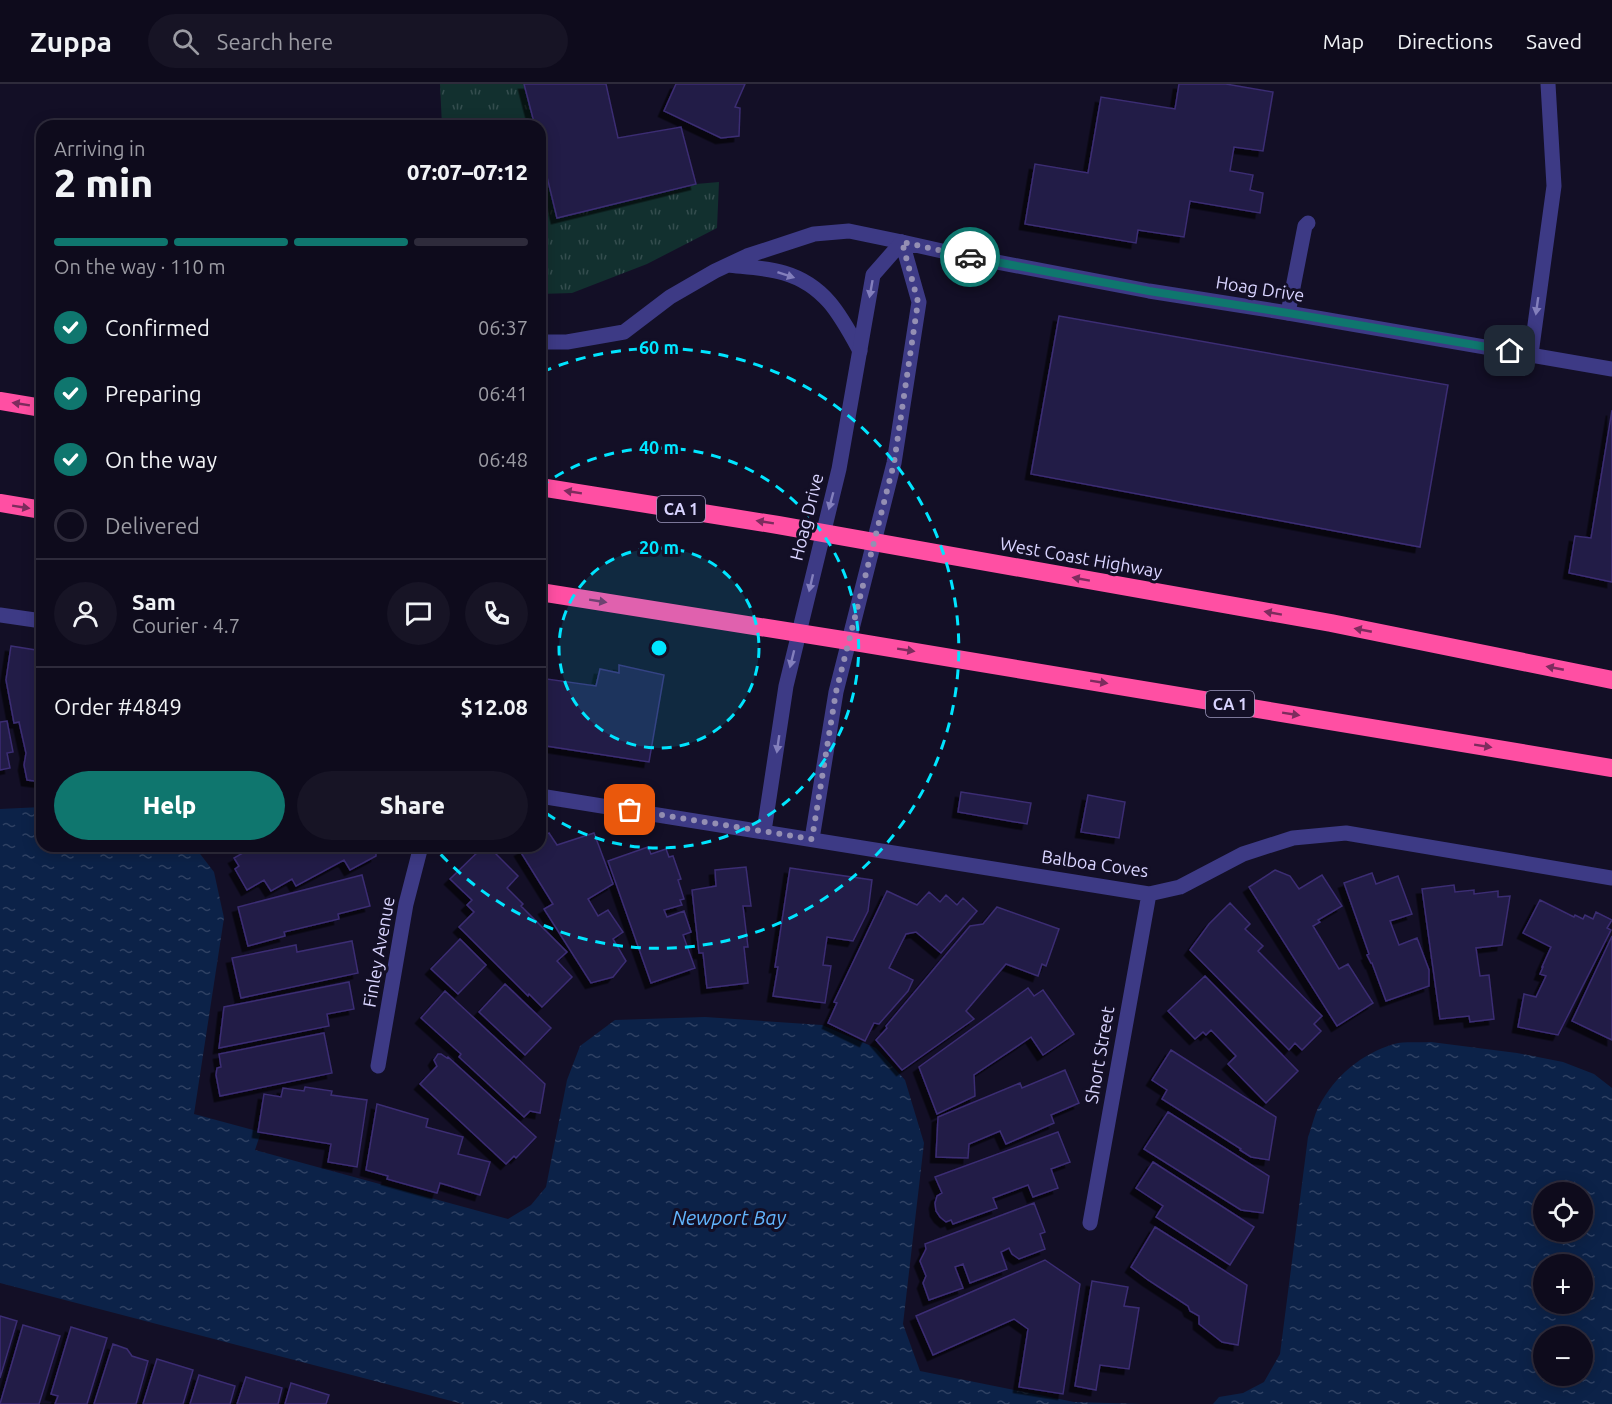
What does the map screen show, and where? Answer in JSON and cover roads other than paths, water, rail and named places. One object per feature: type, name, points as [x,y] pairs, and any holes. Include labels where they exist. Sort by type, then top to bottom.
[{"type":"highway","points":[[0,401],[36,407]]},
{"type":"highway","name":"West Coast Highway","points":[[546,488],[778,525],[1331,623],[1612,680]]},
{"type":"highway","points":[[0,503],[36,509]]},
{"type":"highway","name":"CA 1","points":[[546,593],[1612,768]]},
{"type":"street","points":[[1530,354],[1554,186],[1548,84]]},
{"type":"street","points":[[1288,313],[1305,226],[1308,223]]},
{"type":"street","points":[[546,342],[567,342],[624,332],[670,297],[728,265],[747,256],[814,234],[849,231],[902,242],[918,302],[894,463],[836,692],[812,839]]},
{"type":"street","name":"Hoag Drive","points":[[799,633],[839,469],[873,275],[902,242],[1149,291],[1612,369]]},
{"type":"street","points":[[728,265],[784,272],[812,285],[840,315],[860,351]]},
{"type":"street","points":[[0,615],[36,620]]},
{"type":"street","points":[[764,831],[786,686],[799,633]]},
{"type":"street","name":"Balboa Coves","points":[[546,797],[1149,894],[1180,887],[1243,854],[1293,838],[1346,833],[1612,878]]},
{"type":"street","name":"Finley Avenue","points":[[378,1066],[406,904],[419,852]]},
{"type":"street","name":"Short Street","points":[[1090,1223],[1149,894]]},
{"type":"water","name":"Newport Bay","points":[[36,807],[36,852],[199,852],[214,872],[224,918],[194,1114],[261,1132],[255,1150],[508,1219],[531,1205],[546,1187],[567,1080],[580,1046],[615,1020],[705,1017],[822,1025],[876,1048],[905,1080],[924,1143],[903,1324],[920,1371],[1074,1402],[1143,1404],[463,1404],[0,1283],[0,809]]},
{"type":"water","points":[[1407,1042],[1431,1042],[1517,1053],[1563,1062],[1594,1074],[1612,1088],[1612,1404],[1213,1404],[1219,1397],[1243,1393],[1264,1382],[1280,1354],[1308,1137],[1319,1106],[1341,1076],[1360,1060],[1382,1048]]}]
